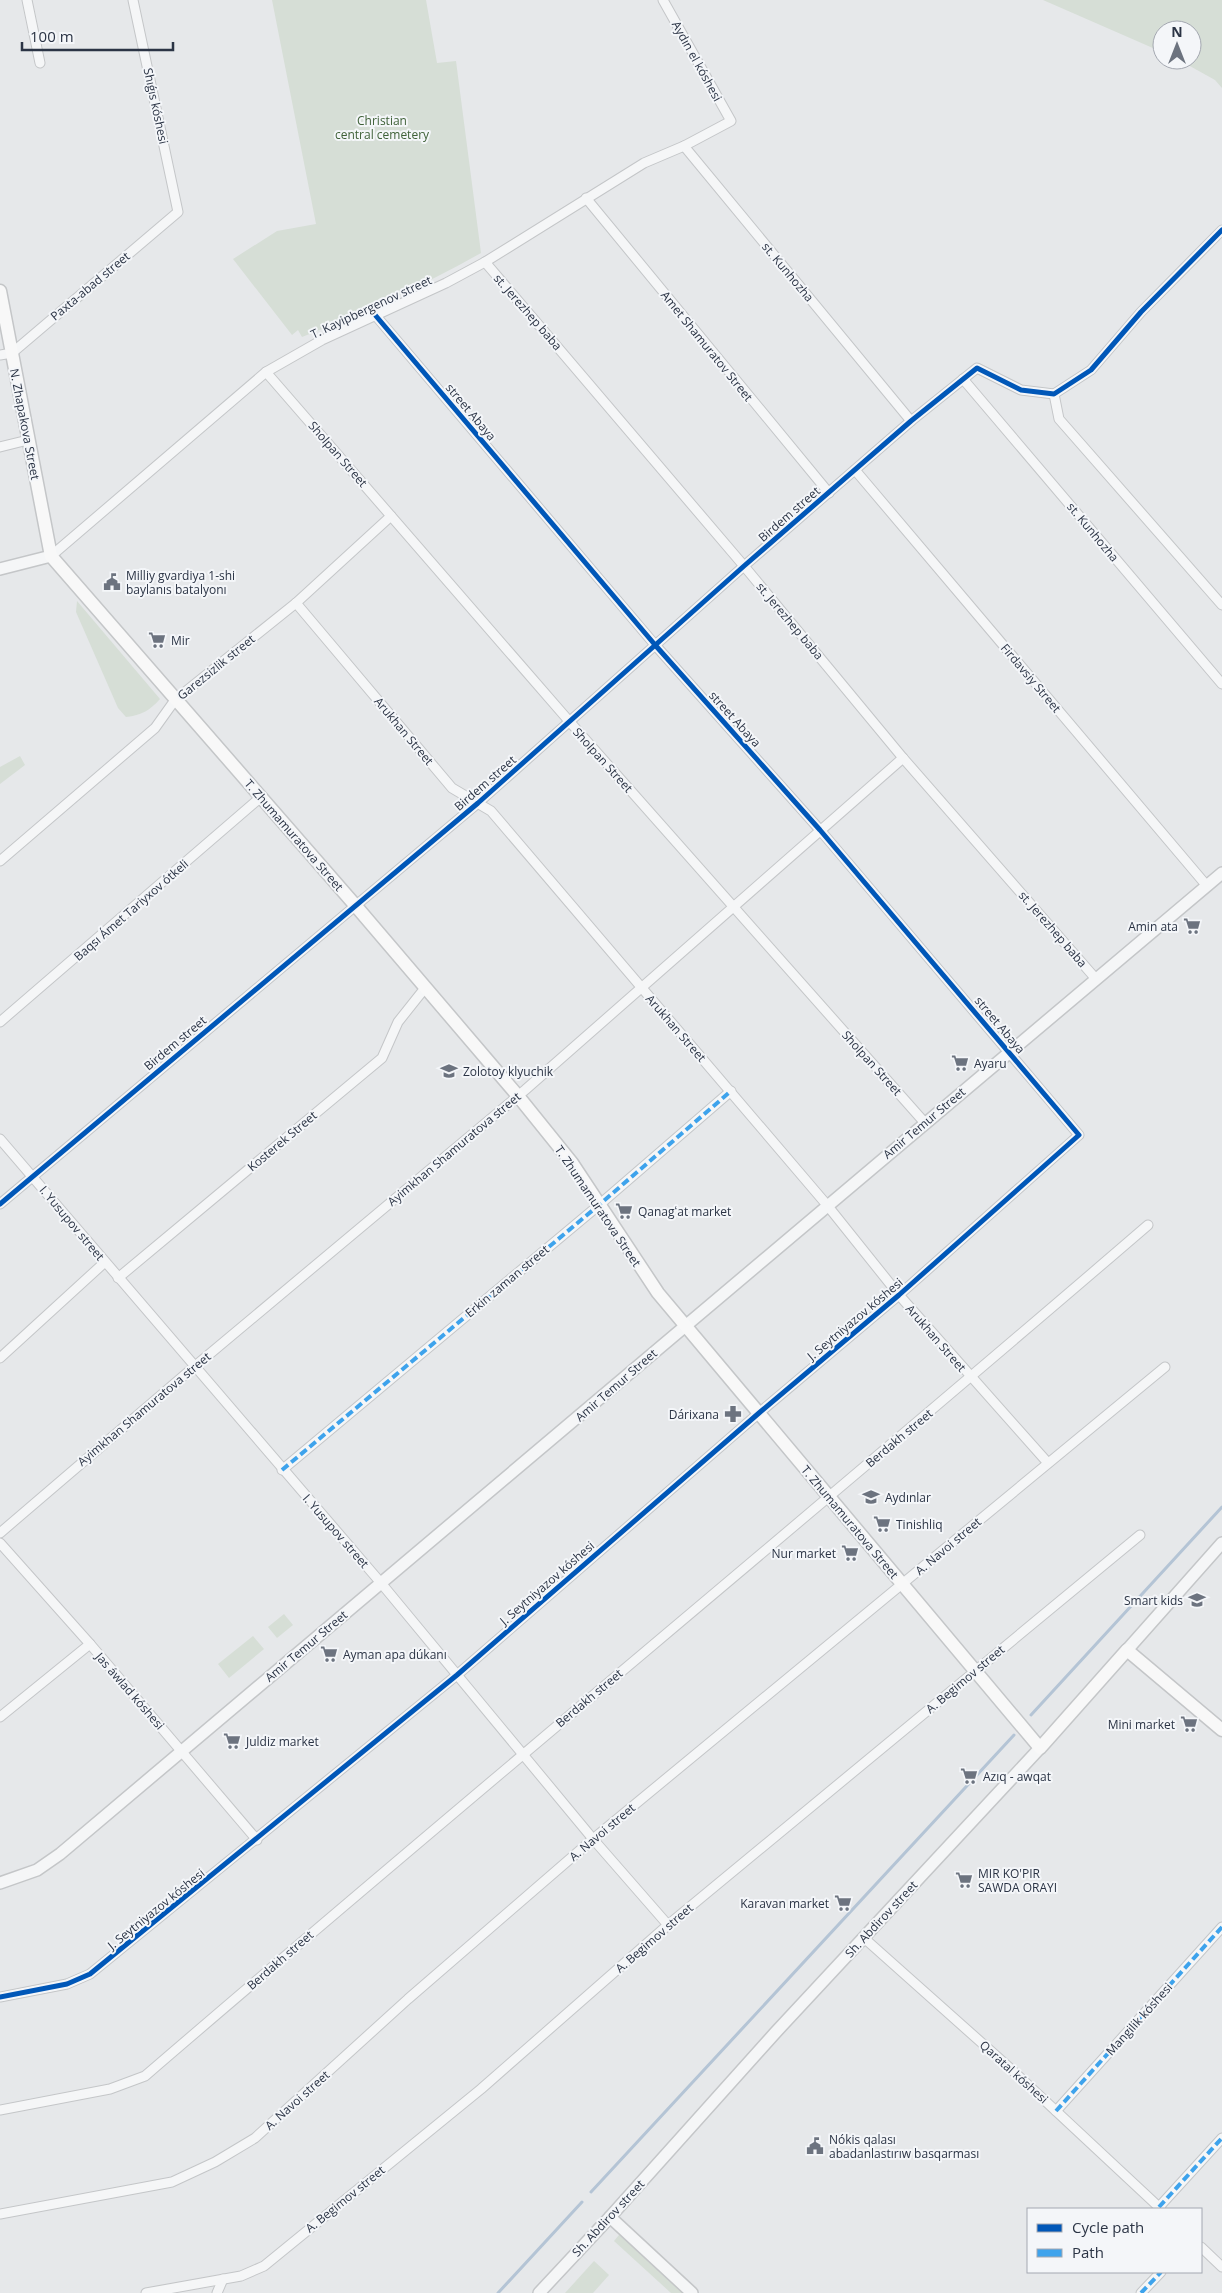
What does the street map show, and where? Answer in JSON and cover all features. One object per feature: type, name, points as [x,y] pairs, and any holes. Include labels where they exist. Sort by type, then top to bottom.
[{"type":"main road","name":"N. Zhapakova Street","points":[[0,291],[6,354],[28,440],[51,556]]},
{"type":"main road","name":"T. Zhumamuratova Street","points":[[51,556],[355,905],[518,1096],[572,1164],[658,1293],[828,1498],[976,1670],[1040,1748]]},
{"type":"main road","points":[[1127,1650],[1222,1730]]},
{"type":"main road","name":"Sh. Abdirov street","points":[[1040,1748],[1127,1650]]},
{"type":"street","points":[[27,0],[40,63]]},
{"type":"street","name":"Shıǵıs kóshesi","points":[[133,0],[178,212]]},
{"type":"street","name":"Aydın el kóshesi","points":[[662,0],[730,121]]},
{"type":"street","name":"T. Kayipbergenov street","points":[[0,569],[51,556],[266,372],[322,340],[439,287],[485,262],[644,163],[684,146],[730,121]]},
{"type":"street","name":"st. Kunhozha","points":[[684,146],[911,422]]},
{"type":"street","name":"Amet Shamuratov Street","points":[[586,198],[828,493]]},
{"type":"street","name":"Paxta-abad street","points":[[6,354],[178,212]]},
{"type":"street","points":[[1222,230],[1141,312],[1091,370],[1054,394],[1059,419],[1222,606]]},
{"type":"street","name":"st. Jerezhep baba","points":[[485,262],[744,566],[903,758],[1096,978]]},
{"type":"street","name":"street Abaya","points":[[376,316],[656,646],[820,830],[1079,1135]]},
{"type":"street","name":"Birdem street","points":[[0,1204],[478,803],[744,566],[911,422],[977,368],[1021,390],[1054,394]]},
{"type":"street","name":"Sholpan Street","points":[[266,372],[569,721],[924,1123]]},
{"type":"street","name":"st. Kunhozha","points":[[963,380],[1222,684]]},
{"type":"street","points":[[0,446],[28,440]]},
{"type":"street","name":"Firdavsiy Street","points":[[855,470],[1207,886]]},
{"type":"street","name":"Garezsizlik street","points":[[0,861],[155,728],[175,700],[296,603],[391,516]]},
{"type":"street","name":"Arukhan Street","points":[[296,603],[452,788],[491,811],[731,1091],[827,1205],[899,1295],[1048,1463]]},
{"type":"street","name":"Ayimkhan Shamuratova street","points":[[0,1533],[194,1367],[518,1096],[903,758]]},
{"type":"street","name":"Baqsı Ámet Tariyxov ótkeli","points":[[0,1022],[261,797]]},
{"type":"street","name":"Amir Temur Street","points":[[0,1883],[37,1870],[60,1854],[1222,873]]},
{"type":"street","name":"Kosterek Street","points":[[118,1278],[382,1058],[398,1022],[425,988]]},
{"type":"street","name":"Erkin zaman street","points":[[282,1470],[599,1205],[731,1091]]},
{"type":"street","name":"J. Seytniyazov kóshesi","points":[[0,1997],[67,1984],[90,1974],[257,1840],[457,1675],[759,1413],[899,1295],[1079,1135]]},
{"type":"street","name":"I. Yusupov street","points":[[0,1139],[282,1470],[382,1584],[593,1838],[668,1925]]},
{"type":"street","name":"Berdakh street","points":[[0,2110],[110,2089],[145,2076],[524,1753],[971,1378],[1148,1225]]},
{"type":"street","points":[[0,1358],[105,1262]]},
{"type":"street","name":"A. Navoi street","points":[[0,2214],[172,2182],[216,2162],[255,2138],[408,2000],[593,1838],[1165,1367]]},
{"type":"street","name":"A. Begimov street","points":[[146,2293],[242,2276],[264,2266],[481,2089],[668,1925],[1140,1535]]},
{"type":"street","name":"Sh. Abdirov street","points":[[1127,1650],[1222,1543]]},
{"type":"street","name":"Jas áwlad kóshesi","points":[[0,1544],[90,1644],[257,1840]]},
{"type":"street","points":[[0,1717],[90,1644]]},
{"type":"street","name":"Sh. Abdirov street","points":[[539,2293],[762,2048],[1040,1748]]},
{"type":"street","name":"Mangilik kóshesi","points":[[1056,2111],[1222,1927]]},
{"type":"street","name":"Qaratal kóshesi","points":[[864,1938],[1056,2111],[1160,2208]]},
{"type":"street","points":[[1160,2208],[1222,2138]]},
{"type":"street","points":[[610,2217],[692,2293]]},
{"type":"street","points":[[1202,2248],[1222,2267]]},
{"type":"street","points":[[1141,2293],[1160,2273]]},
{"type":"street","points":[[216,2293],[223,2279]]},
{"type":"green space","name":"Christian central cemetery","points":[[272,0],[426,0],[437,63],[456,61],[481,253],[393,298],[302,337],[298,330],[292,335],[233,259],[277,231],[316,224]]},
{"type":"green space","points":[[1043,0],[1222,0],[1222,88],[1215,80],[1197,70],[1202,70],[1202,20],[1152,20],[1152,48]]},
{"type":"green space","points":[[77,601],[160,699],[141,714],[126,717],[118,708],[76,612]]},
{"type":"green space","points":[[20,756],[25,765],[0,784],[0,767]]},
{"type":"green space","points":[[284,1614],[293,1625],[277,1638],[268,1627]]},
{"type":"green space","points":[[253,1636],[264,1649],[229,1678],[218,1664]]},
{"type":"green space","points":[[619,2235],[683,2293],[671,2293],[614,2241]]},
{"type":"green space","points":[[594,2261],[609,2275],[593,2293],[565,2293]]},
{"type":"waterway","points":[[1031,1715],[1222,1507]]},
{"type":"waterway","points":[[591,2192],[1014,1735]]},
{"type":"waterway","points":[[498,2293],[582,2202]]},
{"type":"marked path","points":[[282,1470],[599,1205],[731,1091]]},
{"type":"marked path","points":[[1056,2111],[1222,1927]]},
{"type":"marked path","points":[[1159,2207],[1222,2138]]},
{"type":"marked path","points":[[1141,2293],[1160,2273]]},
{"type":"cycle path","points":[[0,1204],[478,803],[744,566],[911,421],[977,368],[1021,390],[1054,394],[1091,370],[1141,312],[1222,230]]},
{"type":"cycle path","points":[[0,1997],[67,1984],[90,1974],[457,1675],[759,1413],[899,1295],[1079,1135],[820,830],[656,646],[376,316]]},
{"type":"place","name":"Milliy gvardiya 1-shi baylanıs batalyonı","points":[[112,582]]},
{"type":"place","name":"Mir","points":[[157,640]]},
{"type":"place","name":"Amin ata","points":[[1192,926]]},
{"type":"place","name":"Ayaru","points":[[960,1063]]},
{"type":"place","name":"Zolotoy klyuchik","points":[[449,1071]]},
{"type":"place","name":"Qanagʻat market","points":[[624,1211]]},
{"type":"place","name":"Dárixana","points":[[733,1414]]},
{"type":"place","name":"Aydınlar","points":[[871,1497]]},
{"type":"place","name":"Tinishliq","points":[[882,1524]]},
{"type":"place","name":"Nur market","points":[[850,1553]]},
{"type":"place","name":"Smart kids","points":[[1197,1600]]},
{"type":"place","name":"Ayman apa dúkanı","points":[[329,1654]]},
{"type":"place","name":"Mini market","points":[[1189,1724]]},
{"type":"place","name":"Juldiz market","points":[[232,1741]]},
{"type":"place","name":"Azıq - awqat","points":[[969,1776]]},
{"type":"place","name":"MIR KO'PIR SAWDA ORAYI","points":[[964,1880]]},
{"type":"place","name":"Karavan market","points":[[843,1903]]},
{"type":"place","name":"Nókis qalası abadanlastırıw basqarması","points":[[815,2146]]}]
